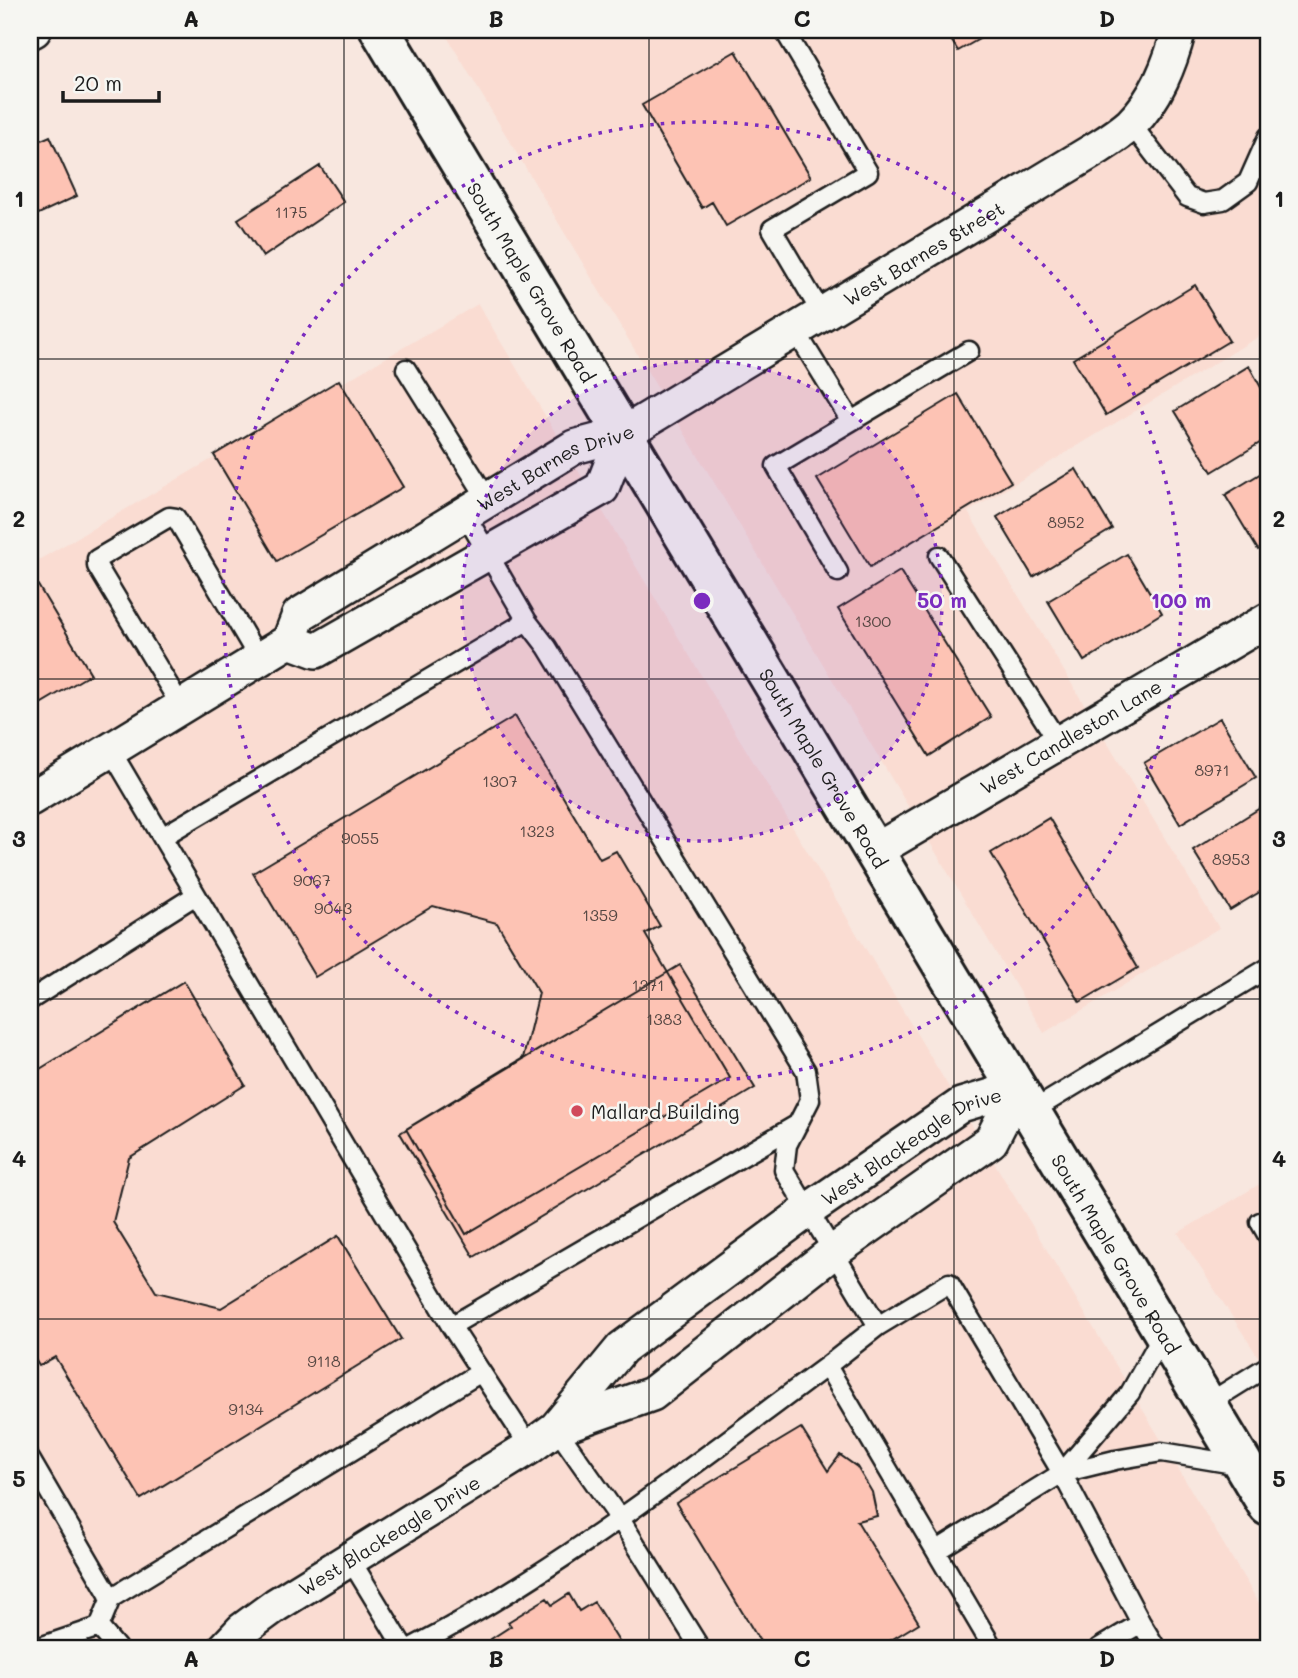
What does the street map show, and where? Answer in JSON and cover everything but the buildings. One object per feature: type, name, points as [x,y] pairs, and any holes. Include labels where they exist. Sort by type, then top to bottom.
[{"type":"main road","name":"South Maple Grove Road","points":[[380,30],[1268,1506]]},
{"type":"street","points":[[30,33],[34,30]]},
{"type":"street","name":"West Barnes Street","points":[[623,434],[1099,147],[1131,124],[1154,95],[1171,61],[1179,30]]},
{"type":"street","name":"West Barnes Drive","points":[[623,434],[602,488],[316,652],[289,641],[299,615],[574,447],[623,434]]},
{"type":"street","name":"West Candleston Lane","points":[[873,852],[1268,620]]},
{"type":"street","points":[[30,799],[289,641]]},
{"type":"street","name":"West Blackeagle Drive","points":[[225,1648],[242,1630],[276,1605],[530,1447],[556,1428],[622,1348],[807,1211],[961,1105],[1025,1099]]},
{"type":"street","name":"West Blackeagle Drive","points":[[556,1428],[652,1394],[832,1252],[990,1141],[1025,1099]]},
{"type":"lane","points":[[784,30],[868,172],[772,229],[851,421]]},
{"type":"lane","points":[[1131,124],[1187,197],[1203,203],[1223,200],[1248,182],[1268,137]]},
{"type":"lane","points":[[838,572],[776,466],[969,351]]},
{"type":"lane","points":[[406,369],[476,507],[488,553],[527,621],[547,647],[806,1071],[810,1100],[787,1145],[784,1170],[878,1326]]},
{"type":"lane","points":[[181,706],[97,566],[97,559],[169,517],[176,518],[259,659]]},
{"type":"lane","points":[[939,556],[1059,743]]},
{"type":"lane","points":[[162,837],[527,621]]},
{"type":"lane","points":[[110,749],[451,1326],[530,1447]]},
{"type":"lane","points":[[30,1000],[196,895]]},
{"type":"lane","points":[[1025,1099],[1268,968]]},
{"type":"lane","points":[[451,1326],[798,1124]]},
{"type":"lane","points":[[411,1648],[461,1622],[620,1519],[878,1326],[949,1283],[1062,1473],[1141,1623],[1157,1648]]},
{"type":"lane","points":[[936,1551],[1062,1473],[1130,1393],[1164,1332]]},
{"type":"lane","points":[[827,1366],[993,1648]]},
{"type":"lane","points":[[1207,1404],[1268,1366]]},
{"type":"lane","points":[[99,1628],[111,1598],[481,1372]]},
{"type":"lane","points":[[556,1428],[620,1519],[700,1648]]},
{"type":"lane","points":[[1062,1473],[1163,1452],[1244,1465]]},
{"type":"lane","points":[[30,1459],[111,1598]]},
{"type":"lane","points":[[350,1559],[404,1648]]},
{"type":"lane","points":[[1099,1648],[1141,1623]]},
{"type":"lane","points":[[37,1648],[99,1628]]},
{"type":"lane","points":[[99,1628],[117,1648]]},
{"type":"shaded area","points":[[443,30],[1268,30],[1268,331],[968,512],[1219,928],[1044,1033]]},
{"type":"shaded area","points":[[478,304],[1268,1618],[1268,1648],[30,1648],[30,565]]},
{"type":"shaded area","points":[[1268,1179],[1268,1372],[1178,1233]]},
{"type":"place","name":"Mallard Building","points":[[577,1111]]}]
